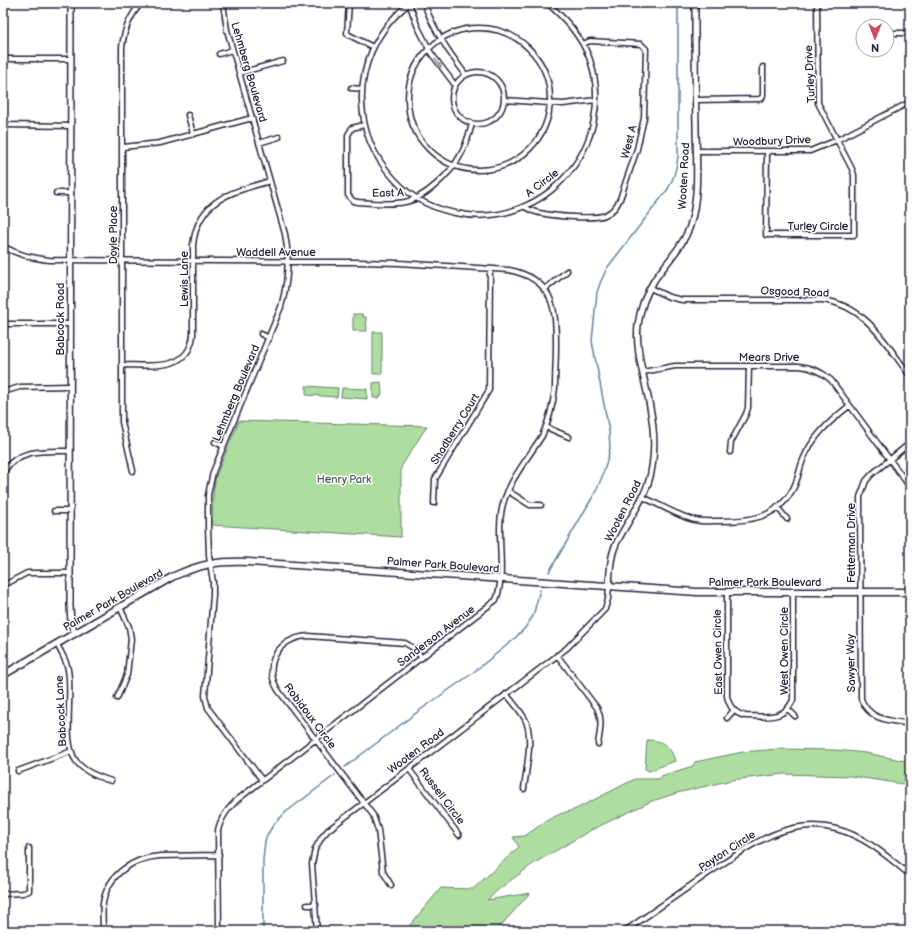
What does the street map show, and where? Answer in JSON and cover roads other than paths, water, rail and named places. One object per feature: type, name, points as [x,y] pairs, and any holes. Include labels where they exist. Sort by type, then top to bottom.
[{"type":"main road","name":"Palmer Park Boulevard","points":[[3,676],[176,575],[194,568],[211,564],[248,562],[697,592],[910,592]]},
{"type":"street","name":"Babcock Road","points":[[71,3],[70,616],[74,634]]},
{"type":"street","name":"Doyle Place","points":[[133,471],[122,422],[123,39],[130,18],[141,3]]},
{"type":"street","name":"Lehmberg Boulevard","points":[[223,3],[232,50],[240,73],[285,234],[288,261],[285,293],[279,314],[223,446],[213,472],[209,490],[208,527],[213,595],[205,690],[208,708],[262,780]]},
{"type":"street","points":[[348,3],[347,33],[373,47]]},
{"type":"street","points":[[409,3],[428,48],[455,85]]},
{"type":"street","name":"A Circle","points":[[409,3],[389,23],[373,47],[366,68],[362,89],[364,124],[372,147],[383,166],[399,184],[417,198],[442,210],[466,215],[491,215],[507,212],[525,207],[540,199],[554,188],[575,165],[584,151],[590,136],[594,121],[596,100],[592,69],[583,44],[561,15],[547,3]]},
{"type":"street","points":[[424,3],[440,38],[466,75]]},
{"type":"street","name":"Wooten Road","points":[[317,931],[312,864],[318,842],[328,830],[579,638],[602,613],[607,604],[611,562],[616,545],[643,497],[649,482],[655,445],[652,415],[637,339],[640,314],[650,288],[679,248],[689,228],[696,193],[695,3]]},
{"type":"street","name":"Turley Drive","points":[[817,3],[818,102],[837,140]]},
{"type":"street","points":[[484,28],[499,30],[518,39],[533,52],[542,67],[548,82],[550,104],[545,124],[538,137],[530,148],[519,157],[504,165],[489,169],[468,169],[454,166],[440,159],[427,147],[414,130],[408,102],[410,80],[416,64],[428,48],[440,38],[459,30],[484,28]]},
{"type":"street","points":[[895,33],[910,34]]},
{"type":"street","name":"West A","points":[[525,207],[533,211],[546,214],[595,217],[611,211],[620,199],[637,149],[644,118],[646,49],[641,44],[590,41],[583,44]]},
{"type":"street","points":[[219,54],[232,50]]},
{"type":"street","points":[[3,59],[71,59]]},
{"type":"street","points":[[240,73],[283,61]]},
{"type":"street","points":[[695,100],[762,98],[763,67]]},
{"type":"street","points":[[479,72],[491,75],[500,84],[504,92],[505,100],[502,111],[492,121],[483,124],[472,124],[463,120],[454,110],[452,97],[455,85],[466,75],[479,72]]},
{"type":"street","points":[[352,88],[362,89]]},
{"type":"street","points":[[505,100],[550,104],[577,103],[596,100]]},
{"type":"street","name":"Woodbury Drive","points":[[696,151],[810,151],[837,140],[910,102]]},
{"type":"street","points":[[188,115],[193,134]]},
{"type":"street","points":[[122,148],[152,145],[252,118]]},
{"type":"street","name":"East A","points":[[364,124],[352,128],[348,135],[348,195],[350,198],[358,202],[390,204],[404,203],[417,198],[438,182],[454,166],[465,145],[472,124]]},
{"type":"street","points":[[3,125],[71,126]]},
{"type":"street","points":[[259,143],[280,137]]},
{"type":"street","name":"Turley Circle","points":[[766,152],[766,235],[854,235],[854,175],[837,140]]},
{"type":"street","name":"Lewis Lane","points":[[122,365],[166,365],[179,360],[187,352],[193,335],[193,245],[195,231],[206,210],[220,199],[228,194],[270,181]]},
{"type":"street","points":[[56,193],[71,193]]},
{"type":"street","name":"Waddell Avenue","points":[[3,246],[34,258],[49,260],[399,263],[509,270],[523,274],[536,281],[544,290]]},
{"type":"street","name":"Shadberry Court","points":[[434,503],[435,479],[489,390],[490,269]]},
{"type":"street","points":[[544,290],[567,271]]},
{"type":"street","name":"Osgood Road","points":[[650,288],[675,299],[822,300],[839,304],[856,312],[872,325],[910,376]]},
{"type":"street","name":"Sanderson Avenue","points":[[219,931],[218,830],[224,814],[237,800],[262,780],[493,604],[498,595],[500,579],[501,514],[508,491],[546,427],[555,388],[556,327],[553,306],[544,290]]},
{"type":"street","points":[[8,324],[70,324]]},
{"type":"street","points":[[261,334],[269,338]]},
{"type":"street","name":"Mears Drive","points":[[643,372],[675,366],[799,366],[815,368],[831,380],[910,487]]},
{"type":"street","points":[[730,452],[731,442],[748,408],[749,366]]},
{"type":"street","points":[[3,392],[20,387],[70,386]]},
{"type":"street","points":[[643,497],[689,518],[701,521],[749,520],[764,516],[785,500],[793,489],[802,461],[812,443],[831,420],[849,406]]},
{"type":"street","points":[[546,427],[569,436]]},
{"type":"street","points":[[215,442],[223,446]]},
{"type":"street","name":"Fetterman Drive","points":[[860,592],[860,498],[866,481],[878,467],[910,443]]},
{"type":"street","points":[[3,473],[9,464],[16,458],[32,452],[70,450]]},
{"type":"street","points":[[508,491],[530,504],[541,505]]},
{"type":"street","points":[[777,507],[787,518]]},
{"type":"street","points":[[54,511],[70,511]]},
{"type":"street","points":[[8,583],[27,573],[70,573]]},
{"type":"street","name":"East Owen Circle","points":[[727,592],[727,696],[734,710]]},
{"type":"street","name":"West Owen Circle","points":[[734,710],[746,716],[780,714],[788,709],[793,700],[794,592]]},
{"type":"street","name":"Sawyer Way","points":[[860,592],[861,699],[866,709],[875,717],[910,724]]},
{"type":"street","points":[[117,698],[127,675],[131,639],[129,627],[120,607]]},
{"type":"street","name":"Robidoux Circle","points":[[391,885],[383,872],[377,825],[373,815],[278,690],[272,677],[271,670],[277,652],[287,641],[300,636],[398,641],[410,646],[422,658]]},
{"type":"street","name":"Babcock Lane","points":[[57,644],[66,663],[69,676],[70,740],[76,762],[96,776],[111,781]]},
{"type":"street","points":[[557,655],[600,713],[601,725],[598,744]]},
{"type":"street","points":[[506,694],[525,720],[529,731],[524,789]]},
{"type":"street","name":"West Owen Circle","points":[[788,709],[795,716]]},
{"type":"street","points":[[727,718],[734,710]]},
{"type":"street","points":[[18,771],[72,751]]},
{"type":"street","name":"Russell Circle","points":[[409,769],[459,835]]},
{"type":"street","name":"Payton Circle","points":[[625,931],[757,841],[790,828],[825,826],[852,835],[886,855],[910,876]]},
{"type":"street","points":[[3,894],[23,893],[29,891],[29,848]]},
{"type":"street","points":[[102,931],[103,909],[106,893],[113,879],[128,865],[150,857],[219,856]]},
{"type":"street","points":[[307,905],[316,905]]},
{"type":"waterway","points":[[549,572],[595,493],[602,477],[610,448],[609,431],[592,341],[597,292],[607,268],[668,189],[676,169],[678,156],[678,3]]},
{"type":"waterway","points":[[345,767],[420,710],[470,675],[512,641],[525,628],[533,616],[540,590]]},
{"type":"waterway","points":[[263,931],[263,860],[267,835],[274,824],[286,812],[335,775]]},
{"type":"park label","name":"Henry Park","points":[[344,479]]}]
